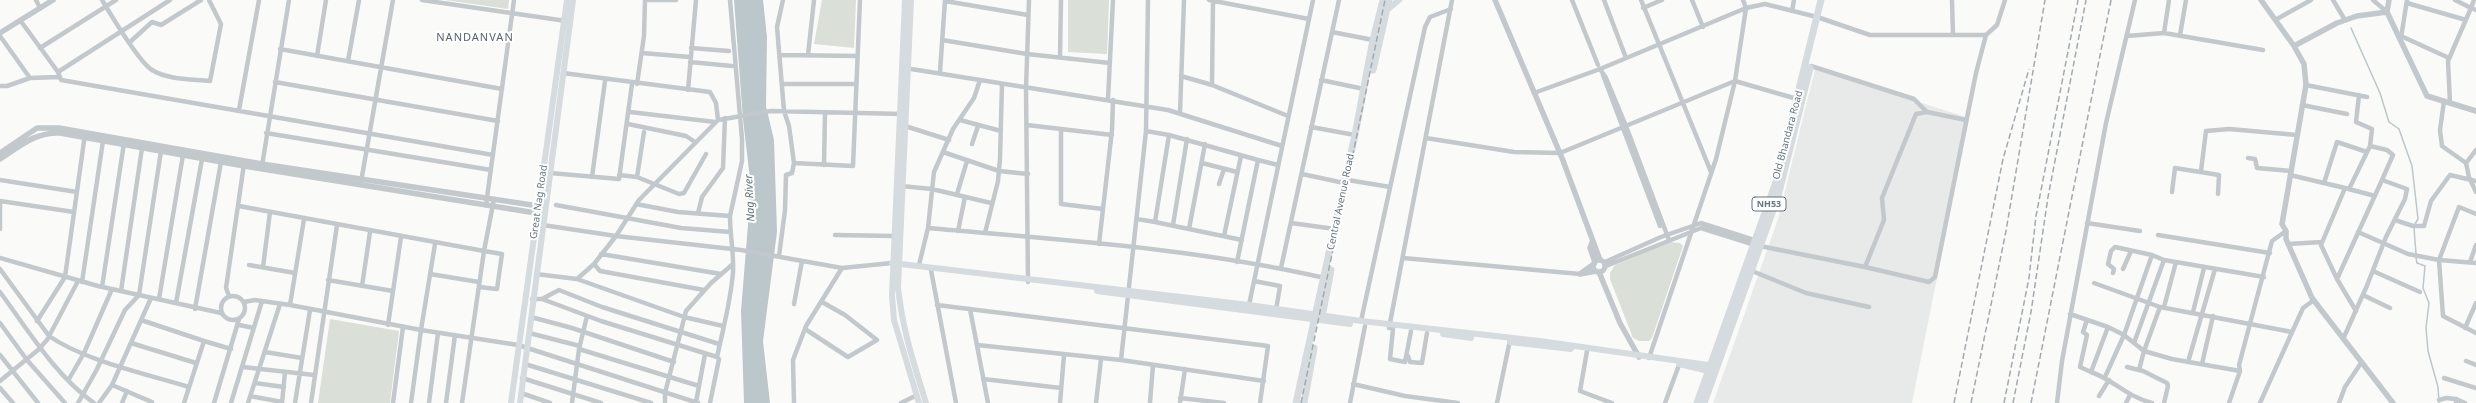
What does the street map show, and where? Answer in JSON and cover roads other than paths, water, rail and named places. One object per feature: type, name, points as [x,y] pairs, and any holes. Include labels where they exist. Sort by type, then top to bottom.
[{"type":"main road","name":"Great Nag Road","points":[[520,403],[532,299],[564,74],[567,0]]},
{"type":"main road","name":"Great Nag Road","points":[[510,403],[538,206],[567,21],[573,0]]},
{"type":"main road","points":[[905,0],[905,68]]},
{"type":"main road","points":[[911,0],[902,114],[894,265],[901,319],[926,403]]},
{"type":"main road","points":[[1304,403],[1346,182],[1386,10],[1384,0]]},
{"type":"main road","name":"Central Avenue Road","points":[[1296,403],[1319,318],[1325,278],[1346,182],[1373,40],[1384,0]]},
{"type":"main road","points":[[1386,10],[1399,0]]},
{"type":"main road","name":"Old Bhandara Road","points":[[1697,403],[1713,369],[1759,244],[1797,112],[1797,98],[1819,18],[1821,0]]},
{"type":"main road","name":"NH53","points":[[1797,112],[1811,66],[1819,18],[1826,0]]},
{"type":"main road","points":[[899,186],[893,236],[894,320],[919,403]]},
{"type":"main road","name":"NH53","points":[[1704,403],[1713,369],[1752,271],[1759,244]]},
{"type":"main road","points":[[894,265],[919,265],[1363,324],[1638,355],[1713,369]]},
{"type":"main road","points":[[894,265],[1028,280]]},
{"type":"main road","points":[[1128,293],[1249,305],[1319,318]]},
{"type":"main road","points":[[1391,327],[1412,331],[1510,340],[1587,351],[1638,355]]},
{"type":"main road","points":[[1650,357],[1679,365],[1713,369]]},
{"type":"street","points":[[36,0],[40,8]]},
{"type":"street","points":[[0,33],[53,0]]},
{"type":"street","points":[[102,0],[122,32],[152,70],[170,76],[210,81],[221,24],[209,0]]},
{"type":"street","points":[[40,48],[116,0]]},
{"type":"street","points":[[0,86],[7,86],[30,78],[58,75],[170,0]]},
{"type":"street","points":[[130,42],[152,22],[161,25],[201,0]]},
{"type":"street","points":[[239,110],[259,0]]},
{"type":"street","points":[[262,166],[280,49],[290,0]]},
{"type":"street","points":[[317,56],[326,0]]},
{"type":"street","points":[[348,62],[359,0]]},
{"type":"street","points":[[361,185],[393,0]]},
{"type":"street","points":[[422,0],[567,21]]},
{"type":"street","points":[[486,205],[514,0]]},
{"type":"street","points":[[550,174],[619,179],[634,84],[642,53],[645,0],[676,0]]},
{"type":"street","points":[[688,90],[696,0]]},
{"type":"street","points":[[710,403],[719,359],[717,357],[719,344],[731,294],[734,249],[730,232],[730,216],[742,161],[740,116],[730,0]]},
{"type":"street","points":[[777,256],[785,210],[786,175],[792,173],[794,163],[789,126],[784,111],[777,27],[782,0]]},
{"type":"street","points":[[808,55],[814,0]]},
{"type":"street","points":[[794,163],[853,166],[860,0]]},
{"type":"street","points":[[940,72],[945,0],[1028,15]]},
{"type":"street","points":[[1028,280],[1029,238],[1026,89],[1029,0]]},
{"type":"street","points":[[1060,57],[1061,0]]},
{"type":"street","points":[[1108,99],[1113,0]]},
{"type":"street","points":[[1121,360],[1146,131],[1148,0]]},
{"type":"street","points":[[1180,114],[1184,0]]},
{"type":"street","points":[[1212,85],[1211,0],[1309,19]]},
{"type":"street","points":[[1249,305],[1312,0]]},
{"type":"street","points":[[1281,268],[1339,0]]},
{"type":"street","points":[[1412,331],[1405,362],[1390,358],[1391,327],[1452,0]]},
{"type":"street","points":[[1495,0],[1560,152],[1592,242],[1596,245],[1606,286],[1620,323],[1638,355]]},
{"type":"street","points":[[1572,0],[1603,75],[1666,238]]},
{"type":"street","points":[[1604,0],[1626,58]]},
{"type":"street","points":[[1641,0],[1712,172]]},
{"type":"street","points":[[1644,8],[1662,0]]},
{"type":"street","points":[[1692,0],[1703,27]]},
{"type":"street","points":[[1650,357],[1712,172],[1735,81],[1746,8],[1743,0]]},
{"type":"street","points":[[1792,11],[1794,0]]},
{"type":"street","points":[[1952,0],[1953,35]]},
{"type":"street","points":[[1666,238],[1693,232],[1701,228],[1759,244],[1929,282],[1934,277],[1966,120],[1986,35],[1997,25],[2005,0]]},
{"type":"street","points":[[2057,403],[2059,376],[2106,123],[2135,0]]},
{"type":"street","points":[[2164,33],[2169,0]]},
{"type":"street","points":[[2180,35],[2186,0]]},
{"type":"street","points":[[2261,0],[2277,19],[2304,64],[2306,85],[2282,224],[2286,231],[2288,244],[2314,300],[2393,403]]},
{"type":"street","points":[[2277,19],[2312,0]]},
{"type":"street","points":[[2333,0],[2345,20]]},
{"type":"street","points":[[2373,0],[2387,12],[2401,38],[2427,96],[2476,111]]},
{"type":"street","points":[[2387,12],[2389,0]]},
{"type":"street","points":[[2455,0],[2474,9]]},
{"type":"street","points":[[2474,0],[2474,9],[2466,20],[2449,58],[2447,102],[2440,130],[2442,146],[2466,163],[2470,180],[2476,192]]},
{"type":"street","points":[[1534,93],[1659,45],[1746,8],[1766,2],[1870,35],[1986,35]]},
{"type":"street","points":[[2401,38],[2407,2],[2466,20]]},
{"type":"street","points":[[1350,403],[1363,324],[1424,27],[1430,17],[1450,9]]},
{"type":"street","points":[[2294,46],[2345,20],[2387,12]]},
{"type":"street","points":[[20,20],[61,80],[493,155]]},
{"type":"street","points":[[1332,32],[1373,40]]},
{"type":"street","points":[[2127,36],[2164,33],[2263,50]]},
{"type":"street","points":[[0,36],[30,78]]},
{"type":"street","points":[[2401,38],[2449,58]]},
{"type":"street","points":[[942,40],[1027,54],[1110,63]]},
{"type":"street","points":[[691,48],[729,51]]},
{"type":"street","points":[[280,49],[502,89]]},
{"type":"street","points":[[642,53],[732,66]]},
{"type":"street","points":[[780,55],[857,56]]},
{"type":"street","points":[[1811,66],[1914,99],[1927,112]]},
{"type":"street","points":[[905,68],[940,72],[1026,89],[1108,99],[1147,106],[1180,114],[1282,146]]},
{"type":"street","points":[[564,74],[605,81],[710,92],[716,103],[716,121],[636,204],[616,236],[602,254],[594,264],[577,278]]},
{"type":"street","points":[[1181,76],[1212,85],[1288,116]]},
{"type":"street","points":[[919,265],[928,228],[934,172],[949,140],[974,98],[980,80]]},
{"type":"street","points":[[1321,80],[1364,89]]},
{"type":"street","points":[[592,176],[605,81]]},
{"type":"street","points":[[1426,138],[1514,152],[1560,152],[1735,81],[1797,98]]},
{"type":"street","points":[[275,82],[498,121]]},
{"type":"street","points":[[782,84],[856,84]]},
{"type":"street","points":[[985,234],[999,170],[1002,84]]},
{"type":"street","points":[[2306,85],[2367,97]]},
{"type":"street","points":[[2356,311],[2337,279],[2321,245],[2347,188],[2370,146],[2372,129],[2356,122],[2359,95]]},
{"type":"street","points":[[1099,244],[1112,135],[1113,100]]},
{"type":"street","points":[[2302,105],[2347,114]]},
{"type":"street","points":[[630,112],[716,121],[725,118],[772,111],[902,114]]},
{"type":"street","points":[[1865,267],[1884,220],[1882,198],[1916,114],[1927,112],[1966,120]]},
{"type":"street","points":[[824,165],[825,113]]},
{"type":"street","points":[[698,213],[702,197],[723,168],[725,118]]},
{"type":"street","points":[[960,120],[1001,131]]},
{"type":"street","points":[[628,124],[686,136],[695,142]]},
{"type":"street","points":[[902,125],[949,140]]},
{"type":"street","points":[[972,144],[978,126]]},
{"type":"street","points":[[1027,126],[1112,135]]},
{"type":"street","points":[[1311,126],[1355,135]]},
{"type":"street","points":[[0,153],[37,128],[58,130],[124,142],[183,156],[221,162],[244,163]]},
{"type":"street","points":[[1061,129],[1061,204],[1103,209]]},
{"type":"street","points":[[2201,171],[2206,131],[2229,129],[2297,135]]},
{"type":"street","points":[[0,159],[35,136],[58,130]]},
{"type":"street","points":[[1146,131],[1187,138],[1241,156],[1278,165]]},
{"type":"street","points":[[637,177],[644,132]]},
{"type":"street","points":[[266,133],[367,151],[491,170]]},
{"type":"street","points":[[1155,222],[1169,134]]},
{"type":"street","points":[[84,135],[103,141],[124,142]]},
{"type":"street","points":[[38,321],[65,277],[84,135]]},
{"type":"street","points":[[1173,225],[1187,138]]},
{"type":"street","points":[[0,381],[27,360],[50,336],[80,281],[103,141]]},
{"type":"street","points":[[102,287],[124,142]]},
{"type":"street","points":[[2324,183],[2337,142],[2367,152]]},
{"type":"street","points":[[1189,229],[1205,144]]},
{"type":"street","points":[[144,146],[183,148],[244,163],[361,185],[544,214]]},
{"type":"street","points":[[121,291],[144,146]]},
{"type":"street","points":[[2337,279],[2393,155],[2387,150],[2370,146]]},
{"type":"street","points":[[159,299],[183,156],[183,148]]},
{"type":"street","points":[[2466,163],[2476,150]]},
{"type":"street","points":[[78,403],[125,310],[139,295],[162,151]]},
{"type":"street","points":[[943,152],[967,161],[999,170],[1028,174]]},
{"type":"street","points":[[619,175],[637,177],[679,194],[684,193],[688,182],[706,154]]},
{"type":"street","points":[[1224,236],[1241,156]]},
{"type":"street","points":[[2248,158],[2255,159],[2257,168],[2291,173],[2375,196]]},
{"type":"street","points":[[176,303],[202,159]]},
{"type":"street","points":[[1238,262],[1258,160]]},
{"type":"street","points":[[957,194],[967,161]]},
{"type":"street","points":[[196,309],[221,162]]},
{"type":"street","points":[[229,296],[226,288],[244,163]]},
{"type":"street","points":[[1202,163],[1237,172]]},
{"type":"street","points":[[262,166],[362,179],[545,207]]},
{"type":"street","points":[[2172,192],[2174,168],[2219,175],[2218,194]]},
{"type":"street","points":[[1220,184],[1224,169]]},
{"type":"street","points":[[1302,174],[1346,182],[1390,187]]},
{"type":"street","points":[[2395,220],[2412,226],[2424,226],[2431,201],[2450,175],[2476,181]]},
{"type":"street","points":[[0,180],[77,192]]},
{"type":"street","points":[[2343,339],[2407,189],[2382,180]]},
{"type":"street","points":[[899,186],[932,189],[991,203]]},
{"type":"street","points":[[958,231],[965,196]]},
{"type":"street","points":[[462,403],[484,251],[494,199]]},
{"type":"street","points":[[0,229],[0,202],[74,212]]},
{"type":"street","points":[[636,204],[730,216]]},
{"type":"street","points":[[556,205],[626,220],[681,228],[730,232]]},
{"type":"street","points":[[239,206],[401,238],[502,254],[497,289],[430,274]]},
{"type":"street","points":[[2476,214],[2459,208],[2439,260],[2443,316],[2476,333]]},
{"type":"street","points":[[263,267],[270,212]]},
{"type":"street","points":[[290,305],[304,219]]},
{"type":"street","points":[[1137,219],[1242,240]]},
{"type":"street","points":[[1291,222],[1335,229]]},
{"type":"street","points":[[1403,258],[1580,274],[1701,223],[1759,244]]},
{"type":"street","points":[[2087,223],[2140,231]]},
{"type":"street","points":[[311,403],[337,225]]},
{"type":"street","points":[[543,225],[616,236],[741,250],[842,268],[894,265]]},
{"type":"street","points":[[928,228],[1134,247],[1258,264],[1325,278]]},
{"type":"street","points":[[2229,403],[2240,371],[2239,365],[2264,277],[2272,241],[2286,231]]},
{"type":"street","points":[[362,286],[370,232]]},
{"type":"street","points":[[2358,232],[2408,254],[2439,260],[2476,263]]},
{"type":"street","points":[[835,235],[893,236]]},
{"type":"street","points":[[2158,235],[2270,253]]},
{"type":"street","points":[[388,325],[401,238]]},
{"type":"street","points":[[2288,244],[2322,242]]},
{"type":"street","points":[[411,403],[435,244]]},
{"type":"street","points":[[2470,262],[2476,245]]},
{"type":"street","points":[[2113,273],[2114,269],[2108,264],[2112,248],[2152,255],[2164,260],[2204,268],[2264,277]]},
{"type":"street","points":[[2123,268],[2131,251]]},
{"type":"street","points":[[602,254],[721,274]]},
{"type":"street","points":[[2099,396],[2124,335],[2152,255]]},
{"type":"street","points":[[0,258],[102,287],[221,314],[228,320],[239,322],[254,328]]},
{"type":"street","points":[[2134,343],[2150,303],[2164,260]]},
{"type":"street","points":[[794,304],[802,261]]},
{"type":"street","points":[[2139,370],[2144,351],[2162,307],[2176,262]]},
{"type":"street","points":[[594,264],[600,271],[704,290]]},
{"type":"street","points":[[665,403],[665,393],[686,311],[704,290],[733,264]]},
{"type":"street","points":[[249,265],[295,273]]},
{"type":"street","points":[[794,403],[793,360],[805,329],[842,268]]},
{"type":"street","points":[[2193,312],[2204,268]]},
{"type":"street","points":[[0,269],[50,336],[101,360],[188,387]]},
{"type":"street","points":[[2188,362],[2215,269]]},
{"type":"street","points":[[931,270],[956,403]]},
{"type":"street","points":[[1752,271],[1806,293],[1870,307]]},
{"type":"street","points":[[2373,271],[2420,292]]},
{"type":"street","points":[[536,274],[577,278],[684,317],[724,326]]},
{"type":"street","points":[[328,280],[393,291]]},
{"type":"street","points":[[1254,280],[1280,286],[1276,310]]},
{"type":"street","points":[[2094,283],[2162,307],[2292,332]]},
{"type":"street","points":[[69,379],[84,353],[112,289]]},
{"type":"street","points":[[542,299],[559,290],[602,307],[719,344]]},
{"type":"street","points":[[0,292],[40,348],[83,395],[94,403]]},
{"type":"street","points":[[2363,295],[2390,308]]},
{"type":"street","points":[[214,403],[239,322],[245,311],[244,302],[238,297],[229,296],[221,303],[221,314]]},
{"type":"street","points":[[99,403],[112,385],[151,298]]},
{"type":"street","points":[[532,299],[542,299],[587,316],[678,346],[717,357]]},
{"type":"street","points":[[244,302],[251,300],[290,305],[323,313],[388,325],[518,345],[697,403],[705,354]]},
{"type":"street","points":[[2260,403],[2303,308],[2314,300]]},
{"type":"street","points":[[231,403],[262,301]]},
{"type":"street","points":[[805,329],[848,357],[877,340],[845,315],[822,302]]},
{"type":"street","points":[[2465,328],[2476,302]]},
{"type":"street","points":[[248,403],[280,304]]},
{"type":"street","points":[[937,305],[1268,346],[1260,403]]},
{"type":"street","points":[[970,309],[988,403]]},
{"type":"street","points":[[295,403],[310,310]]},
{"type":"street","points":[[2070,314],[2108,327],[2124,335],[2144,351],[2188,362],[2240,371]]},
{"type":"street","points":[[572,403],[577,379],[582,332],[587,316]]},
{"type":"street","points":[[2202,364],[2213,316]]},
{"type":"street","points":[[531,317],[674,362]]},
{"type":"street","points":[[141,320],[231,349]]},
{"type":"street","points":[[2087,320],[2083,332],[2087,336],[2080,367],[2107,378],[2130,396],[2152,403]]},
{"type":"street","points":[[0,323],[27,360],[65,403]]},
{"type":"street","points":[[393,403],[403,327]]},
{"type":"street","points":[[2091,372],[2108,327]]},
{"type":"street","points":[[1412,331],[1408,360],[1421,364],[1427,332]]},
{"type":"street","points":[[429,403],[438,333]]},
{"type":"street","points":[[529,333],[580,347],[670,378],[699,386]]},
{"type":"street","points":[[446,403],[455,335]]},
{"type":"street","points":[[1497,403],[1510,340]]},
{"type":"street","points":[[184,403],[204,341]]},
{"type":"street","points":[[131,343],[196,363]]},
{"type":"street","points":[[977,345],[1121,360],[1264,381]]},
{"type":"street","points":[[1587,351],[1580,391],[1612,403]]},
{"type":"street","points":[[265,352],[302,358]]},
{"type":"street","points":[[0,355],[38,403]]},
{"type":"street","points":[[1060,403],[1064,355]]},
{"type":"street","points":[[1096,403],[1100,359]]},
{"type":"street","points":[[2466,361],[2476,365]]},
{"type":"street","points":[[2339,403],[2345,386],[2361,363]]},
{"type":"street","points":[[525,364],[651,403]]},
{"type":"street","points":[[1150,403],[1153,365]]},
{"type":"street","points":[[1665,403],[1679,365]]},
{"type":"street","points":[[243,367],[314,376]]},
{"type":"street","points":[[2127,367],[2139,370],[2167,383],[2168,386],[2164,403]]},
{"type":"street","points":[[1184,369],[1180,400],[1224,403]]},
{"type":"street","points":[[250,396],[264,401],[282,402],[285,372]]},
{"type":"street","points":[[522,378],[601,403]]},
{"type":"street","points":[[2444,378],[2476,388]]},
{"type":"street","points":[[983,379],[1061,388]]},
{"type":"street","points":[[255,383],[284,387]]},
{"type":"street","points":[[1353,384],[1405,396],[1458,403]]},
{"type":"street","points":[[112,385],[153,403]]},
{"type":"street","points":[[0,388],[13,403]]},
{"type":"street","points":[[122,403],[127,391]]},
{"type":"street","points":[[521,393],[550,403]]},
{"type":"street","points":[[901,403],[917,395]]},
{"type":"street","points":[[1404,403],[1405,396]]},
{"type":"street","points":[[2126,403],[2130,396]]},
{"type":"street","points":[[2439,400],[2446,398],[2465,403]]},
{"type":"waterway","points":[[2351,28],[2380,93],[2389,122],[2399,129],[2412,166],[2418,219],[2415,224]]},
{"type":"waterway","points":[[2414,228],[2416,254]]},
{"type":"waterway","points":[[2416,258],[2417,263],[2425,266],[2423,288],[2429,303],[2426,328],[2428,351],[2438,387],[2439,403]]},
{"type":"railway","points":[[1301,403],[1385,0]]},
{"type":"railway","points":[[1971,403],[2006,231],[2045,0]]},
{"type":"railway","points":[[2004,403],[2029,278],[2036,216],[2078,0]]},
{"type":"railway","points":[[2013,403],[2031,312],[2048,197],[2086,0]]},
{"type":"railway","points":[[2031,403],[2111,0]]},
{"type":"railway","points":[[1954,403],[2003,159],[2029,69]]},
{"type":"district","name":"NANDANVAN","points":[[475,38]]},
{"type":"water label","name":"Nag River","points":[[750,198]]}]
